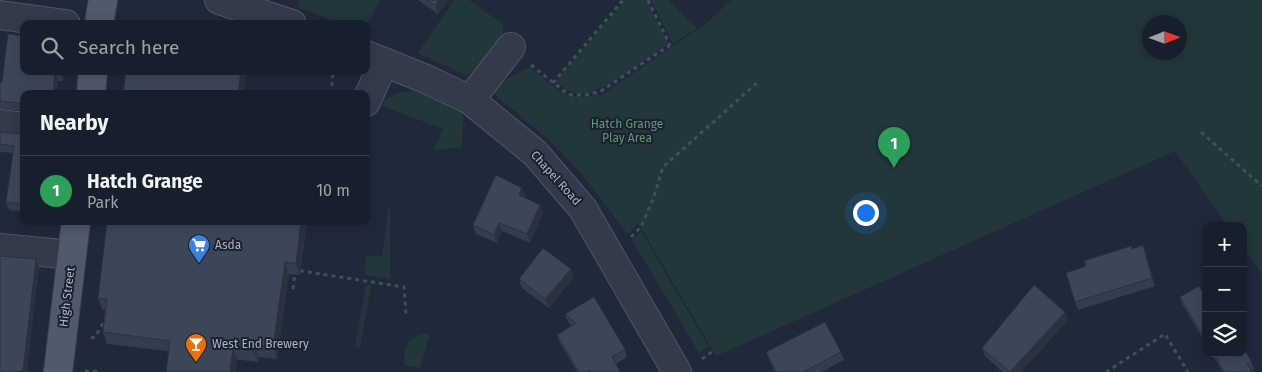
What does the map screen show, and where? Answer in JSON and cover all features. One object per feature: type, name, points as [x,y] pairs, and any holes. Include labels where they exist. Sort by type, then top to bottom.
[{"type":"main road","points":[[100,20],[103,0]]},
{"type":"main road","points":[[91,90],[93,75]]},
{"type":"main road","name":"High Street","points":[[58,372],[76,225]]},
{"type":"street","points":[[219,0],[280,20]]},
{"type":"street","points":[[0,15],[37,20]]},
{"type":"street","points":[[470,100],[520,55]]},
{"type":"street","points":[[368,90],[375,58]]},
{"type":"street","name":"Chapel Road","points":[[375,58],[470,100],[535,153],[583,209],[677,372]]},
{"type":"street","points":[[0,124],[20,126]]},
{"type":"street","points":[[0,248],[72,255]]},
{"type":"path","points":[[553,83],[623,0]]},
{"type":"path","points":[[520,55],[553,83],[572,94],[586,95],[602,92],[671,46],[648,0]]},
{"type":"path","points":[[331,90],[333,75]]},
{"type":"path","points":[[612,257],[641,227],[653,199],[663,167],[759,81]]},
{"type":"path","points":[[1201,132],[1262,186]]},
{"type":"path","points":[[293,289],[295,270],[404,288],[406,316]]},
{"type":"path","points":[[89,339],[95,337],[108,314]]},
{"type":"path","points":[[1106,372],[1165,334],[1188,372]]},
{"type":"path","points":[[87,371],[99,372]]},
{"type":"green space","points":[[300,0],[380,1],[368,20],[332,20],[297,7]]},
{"type":"green space","points":[[454,0],[469,0],[503,24],[502,40],[496,50],[475,71],[465,75],[418,53]]},
{"type":"green space","points":[[625,0],[647,0],[669,44],[626,74],[590,92],[573,93],[556,82]]},
{"type":"green space","points":[[651,0],[668,0],[697,28],[673,44]]},
{"type":"green space","name":"Hatch Grange Play Area","points":[[731,0],[1262,0],[1262,274],[1247,253],[1247,222],[1225,222],[1175,151],[716,356],[638,223],[627,235],[597,193],[563,154],[494,94],[490,88],[530,67],[553,86],[569,95],[578,97],[599,93],[600,96],[708,22]]},
{"type":"green space","points":[[415,91],[440,100],[463,113],[462,147],[434,150],[443,129],[382,106],[392,96]]},
{"type":"green space","points":[[389,204],[390,279],[365,275],[366,256],[382,256]]},
{"type":"green space","points":[[641,231],[708,346],[699,353],[632,240]]},
{"type":"green space","points":[[366,285],[371,286],[360,348],[355,347]]},
{"type":"green space","points":[[430,334],[420,368],[404,365],[407,345],[417,336]]},
{"type":"building","points":[[427,0],[439,0],[435,5]]},
{"type":"building","points":[[8,34],[20,36],[20,75],[55,75],[53,90],[20,90],[20,104],[0,101],[0,82],[2,82]]},
{"type":"building","points":[[125,75],[240,75],[239,90],[124,90]]},
{"type":"building","points":[[0,132],[20,134],[20,204],[6,202],[14,146],[0,144]]},
{"type":"building","points":[[496,175],[522,188],[519,195],[540,205],[527,234],[499,223],[494,235],[473,225]]},
{"type":"building","points":[[107,225],[301,225],[296,264],[285,262],[273,347],[254,345],[254,351],[233,348],[230,372],[166,372],[170,341],[103,332],[107,299],[98,298]]},
{"type":"building","points":[[1143,245],[1152,278],[1075,302],[1066,273],[1086,266],[1084,261],[1131,246],[1132,249]]},
{"type":"building","points":[[543,248],[571,269],[545,299],[519,279]]},
{"type":"building","points":[[0,256],[36,259],[23,371],[19,372],[0,372]]},
{"type":"building","points":[[1034,285],[1065,312],[1010,372],[982,348]]},
{"type":"building","points":[[1199,286],[1202,291],[1202,334],[1180,297]]},
{"type":"building","points":[[594,297],[625,349],[612,357],[620,372],[591,372],[589,370],[579,372],[557,335],[576,323],[565,314]]},
{"type":"building","points":[[825,322],[841,352],[803,372],[776,372],[766,352]]},
{"type":"building","points":[[1247,354],[1251,361],[1247,364],[1252,372],[1224,372],[1215,357],[1247,357]]},
{"type":"place","name":"Hatch Grange","points":[[894,168]]},
{"type":"place","name":"Asda","points":[[199,264]]},
{"type":"place","name":"West End Brewery","points":[[196,363]]}]
